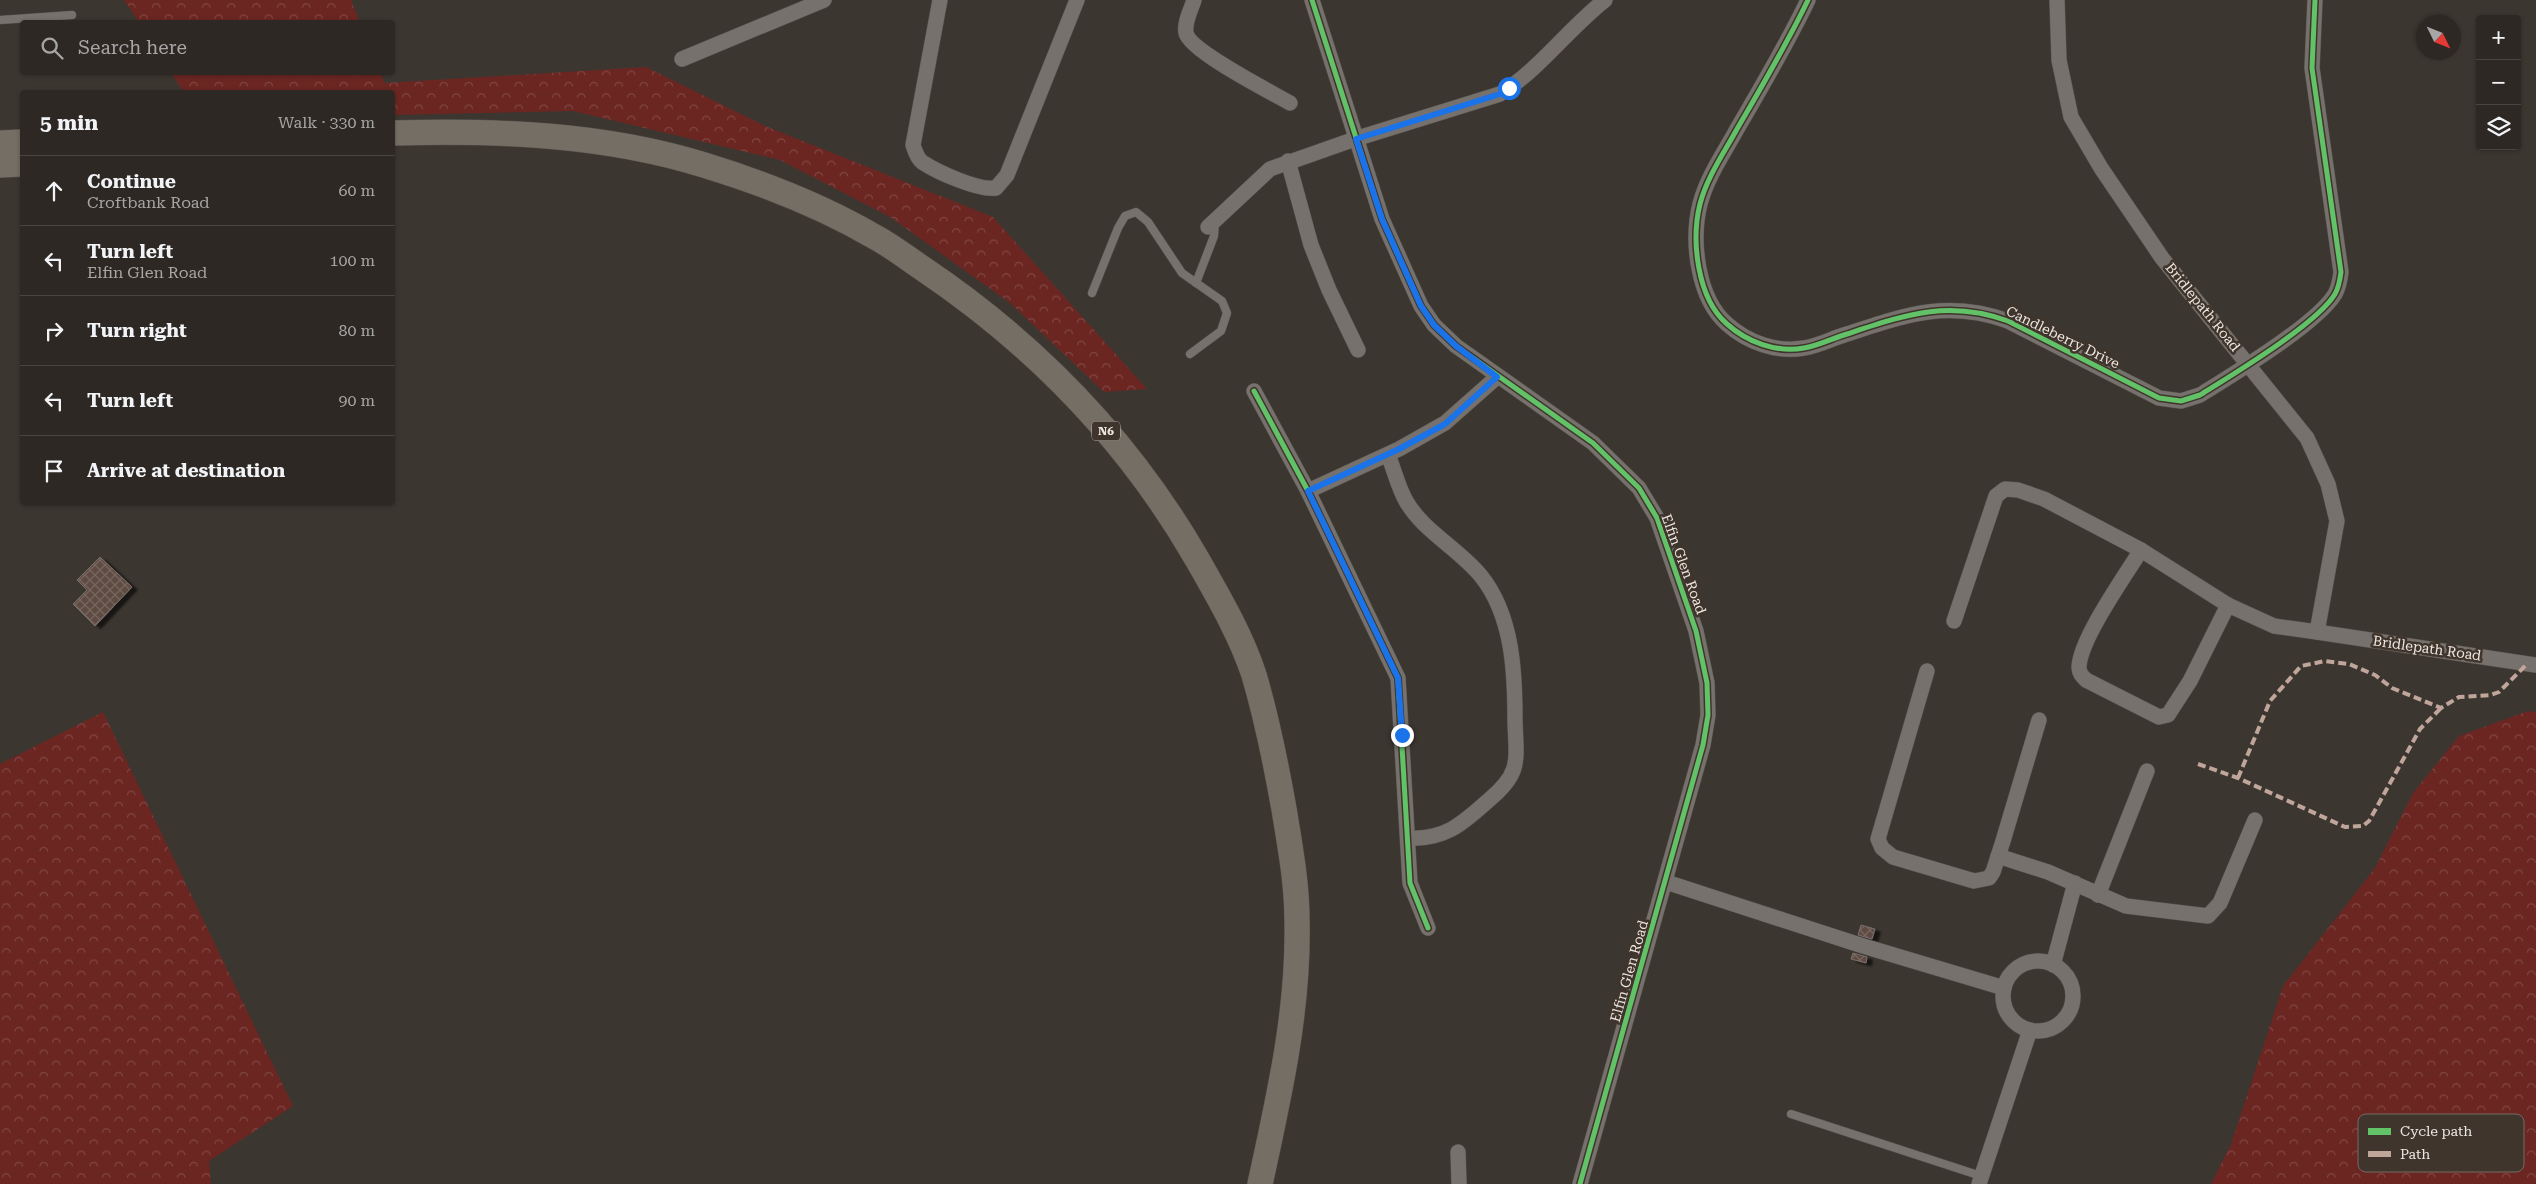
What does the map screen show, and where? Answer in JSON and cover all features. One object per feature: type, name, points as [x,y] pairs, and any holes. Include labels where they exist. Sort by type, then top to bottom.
[{"type":"highway","name":"N6","points":[[395,133],[456,131],[560,136],[647,151],[700,164],[754,181],[824,210],[877,238],[941,281],[1004,329],[1054,373],[1100,423],[1141,473],[1186,540],[1221,601],[1253,671],[1273,749],[1291,850],[1298,918],[1296,981],[1288,1043],[1260,1184]]},
{"type":"highway","points":[[0,143],[20,142]]},
{"type":"highway","points":[[0,165],[20,164]]},
{"type":"street","points":[[682,59],[824,0]]},
{"type":"street","points":[[940,0],[913,145],[922,161],[970,184],[988,189],[996,188],[1007,176],[1077,0]]},
{"type":"street","points":[[1194,0],[1185,26],[1186,35],[1192,43],[1207,55],[1290,103]]},
{"type":"street","name":"Elfin Glen Road","points":[[1312,0],[1382,219],[1421,306],[1434,325],[1456,346],[1497,377],[1593,443],[1639,488],[1657,518],[1696,631],[1707,683],[1708,715],[1703,745],[1580,1184]]},
{"type":"street","points":[[1211,224],[1270,169],[1288,161],[1500,94],[1518,82],[1578,21],[1605,0]]},
{"type":"street","name":"Candleberry Drive","points":[[1807,0],[1785,46],[1714,171],[1700,204],[1696,240],[1702,282],[1717,316],[1742,337],[1769,347],[1803,348],[1912,314],[1943,309],[1963,309],[1986,313],[2008,321],[2159,398],[2181,401],[2200,395],[2303,325],[2327,304],[2340,283],[2341,272],[2312,68],[2315,0]]},
{"type":"street","name":"Bridlepath Road","points":[[2057,0],[2059,60],[2071,117],[2102,168],[2162,258],[2307,438],[2328,484],[2337,521],[2317,632],[2536,664]]},
{"type":"street","points":[[1288,161],[1311,245],[1329,290],[1358,350]]},
{"type":"street","points":[[1308,491],[1388,455],[1445,424],[1497,377]]},
{"type":"street","points":[[1254,391],[1308,491],[1398,678],[1410,883],[1428,928]]},
{"type":"street","points":[[1388,455],[1406,501],[1419,518],[1481,576],[1495,601],[1505,627],[1513,661],[1515,693],[1516,764],[1510,780],[1482,806],[1446,832],[1435,838],[1408,838]]},
{"type":"street","points":[[1954,621],[1996,496],[2005,489],[2018,490],[2044,500],[2141,550],[2228,605],[2274,626],[2317,632]]},
{"type":"street","points":[[2141,550],[2086,641],[2079,665],[2080,673],[2086,680],[2159,717],[2168,715],[2190,681],[2228,605]]},
{"type":"street","points":[[1927,671],[1878,839],[1879,844],[1893,857],[1974,881],[1988,878],[1993,872],[2039,720]]},
{"type":"street","points":[[2098,895],[2147,771]]},
{"type":"street","points":[[1998,856],[2075,883],[2126,906],[2208,916],[2220,903],[2255,820]]},
{"type":"street","points":[[1666,882],[1860,945],[2004,988]]},
{"type":"street","points":[[2053,965],[2075,883]]},
{"type":"street","points":[[2033,962],[2053,965],[2068,978],[2072,998],[2070,1008],[2066,1016],[2050,1029],[2030,1030],[2020,1026],[2008,1014],[2003,999],[2004,988],[2014,970],[2023,965],[2033,962]]},
{"type":"street","points":[[1980,1180],[2030,1030]]},
{"type":"street","points":[[1458,1152],[1459,1184]]},
{"type":"lane","points":[[0,20],[72,15]]},
{"type":"lane","points":[[1092,293],[1118,228],[1125,216],[1136,212],[1148,222],[1182,273],[1209,289],[1222,300],[1227,313],[1222,331],[1190,354]]},
{"type":"lane","points":[[1196,283],[1214,236],[1211,224]]},
{"type":"lane","points":[[1791,1114],[1980,1180]]},
{"type":"green space","points":[[124,0],[351,0],[359,20],[138,20]]},
{"type":"green space","points":[[646,67],[765,126],[993,217],[1147,389],[1104,392],[1010,303],[890,217],[780,160],[573,111],[395,115],[395,90],[183,90],[172,75],[381,75],[385,83]]},
{"type":"green space","points":[[2528,711],[2536,712],[2536,1184],[2211,1184],[2231,1144],[2283,986],[2375,868],[2413,793],[2459,736]]},
{"type":"green space","points":[[103,712],[293,1106],[209,1161],[211,1184],[0,1184],[0,764]]},
{"type":"building","points":[[100,557],[132,587],[95,626],[73,604],[87,590],[77,580]]},
{"type":"building","points":[[1861,925],[1875,929],[1872,939],[1858,935]]},
{"type":"building","points":[[1853,953],[1867,957],[1866,963],[1851,959]]},
{"type":"marked path","points":[[2238,778],[2270,701],[2301,666],[2325,661],[2349,664],[2375,675],[2392,688],[2441,708],[2459,697],[2491,695],[2499,692],[2528,663]]},
{"type":"marked path","points":[[2198,764],[2238,778],[2345,827],[2363,826],[2369,821],[2420,729],[2441,708]]},
{"type":"cycle path","points":[[1312,0],[1382,219],[1421,306],[1434,325],[1456,346],[1593,443],[1639,488],[1657,518],[1696,631],[1707,683],[1708,715],[1703,745],[1580,1184]]},
{"type":"cycle path","points":[[1808,0],[1792,33],[1716,165],[1700,204],[1696,234],[1699,268],[1709,299],[1717,313],[1727,324],[1744,336],[1762,345],[1793,349],[1815,346],[1888,321],[1927,312],[1946,310],[1986,314],[2008,321],[2159,398],[2181,401],[2200,395],[2293,334],[2325,306],[2335,294],[2338,286],[2341,272],[2312,68],[2315,0]]},
{"type":"cycle path","points":[[1254,391],[1308,491],[1398,678],[1410,883],[1428,928]]},
{"type":"route","points":[[1402,735],[1398,678],[1308,491],[1399,449],[1445,424],[1497,377],[1456,346],[1434,325],[1421,306],[1382,219],[1356,139],[1500,94],[1509,88]]}]
